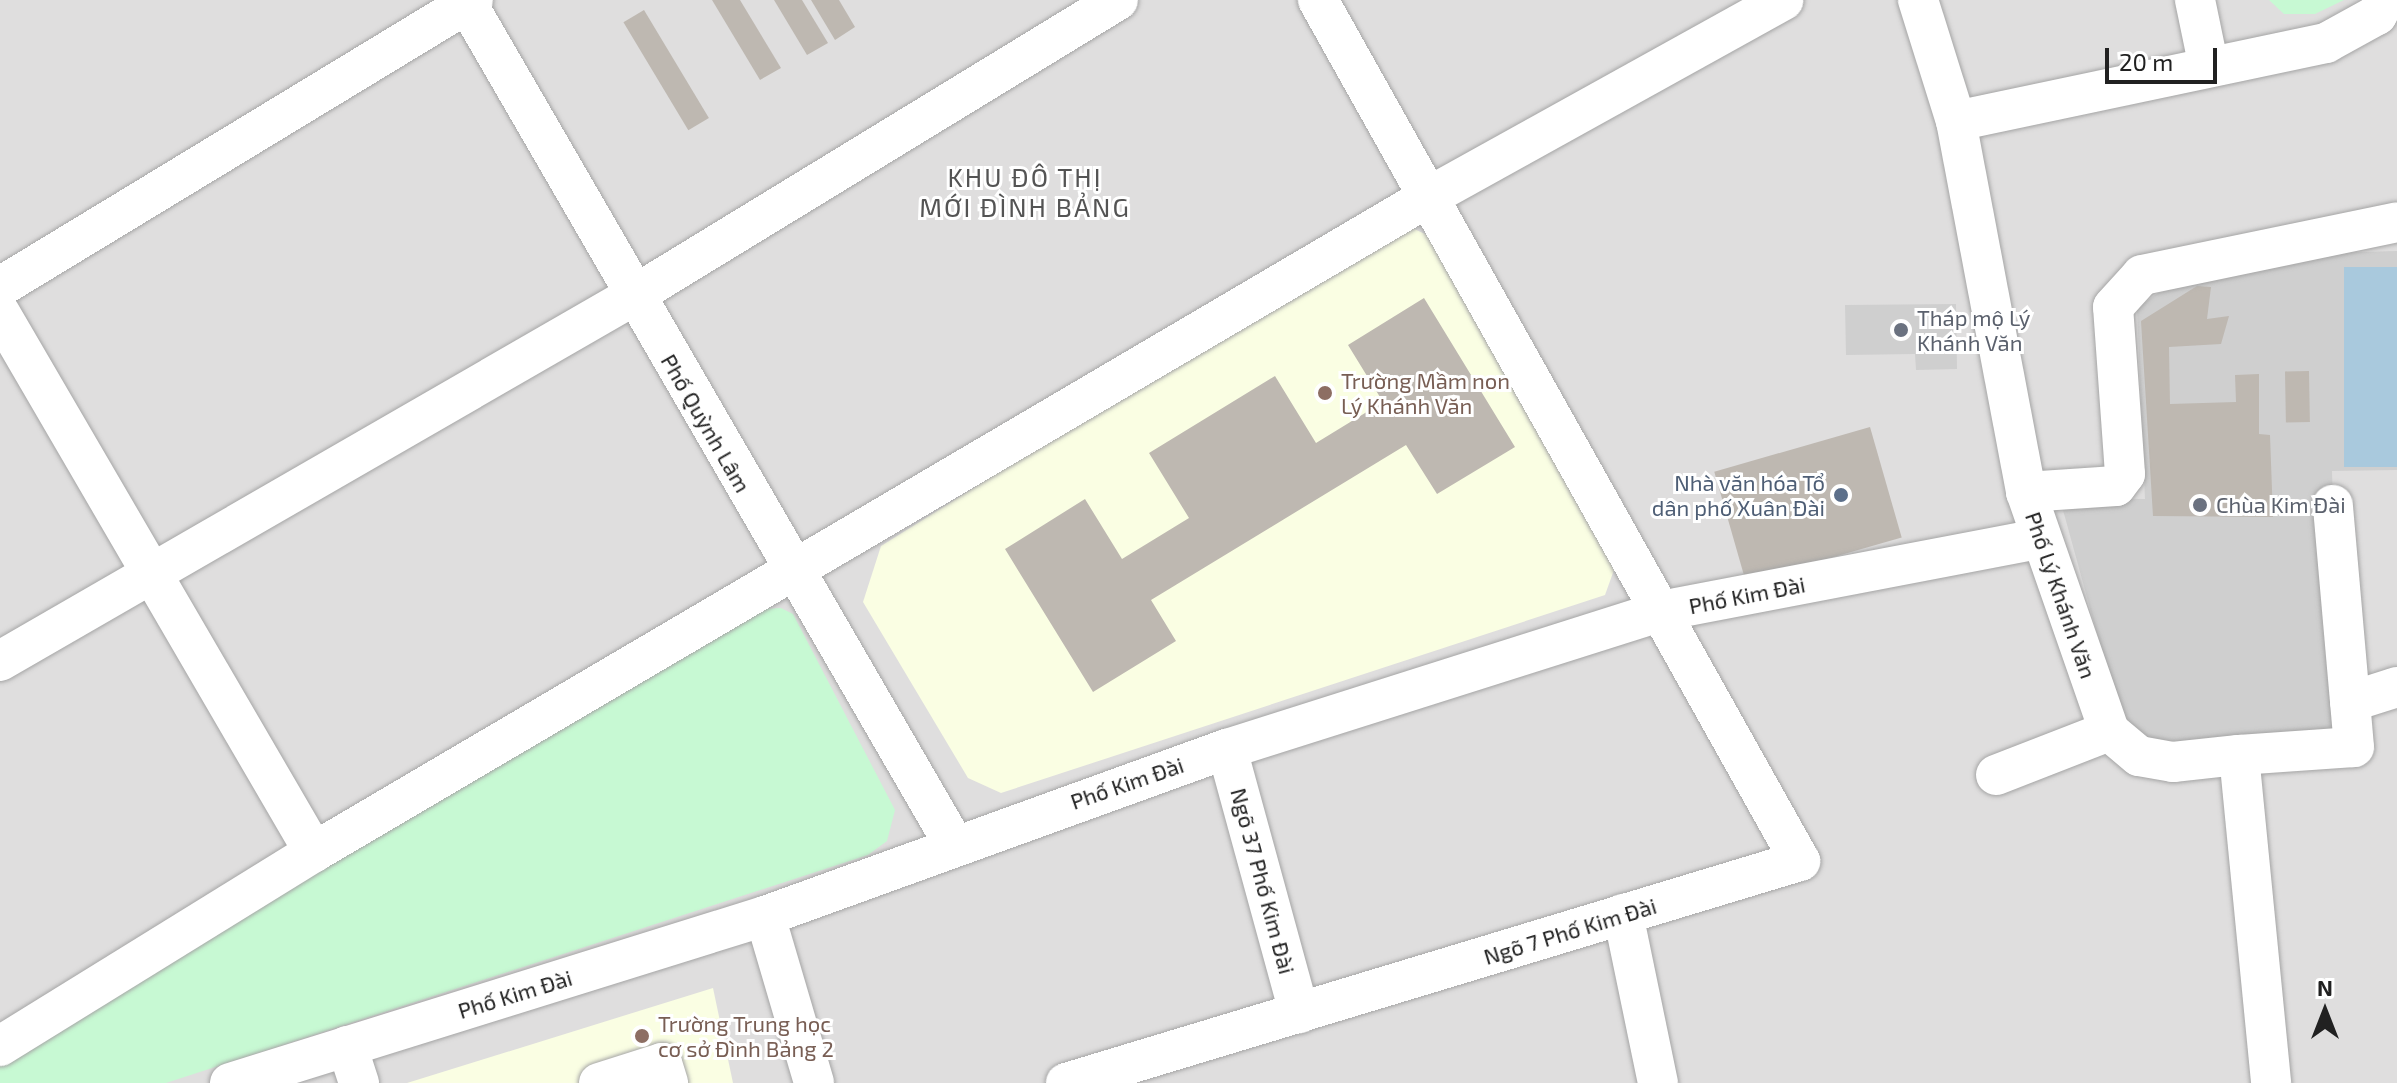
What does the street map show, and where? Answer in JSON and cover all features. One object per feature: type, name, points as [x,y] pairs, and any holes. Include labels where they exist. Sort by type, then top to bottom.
[{"type":"street","points":[[0,661],[633,296],[1118,0]]},
{"type":"street","points":[[1318,0],[1661,611]]},
{"type":"street","points":[[0,1046],[314,852],[793,575],[1430,196],[1783,0]]},
{"type":"street","name":"Phố Lý Khánh Văn","points":[[1918,0],[1956,121],[2026,492],[2109,731]]},
{"type":"street","points":[[2195,0],[2208,63]]},
{"type":"street","points":[[1956,121],[2208,63],[2326,43],[2377,15],[2385,0]]},
{"type":"street","points":[[0,287],[468,1]]},
{"type":"street","name":"Phố Quỳnh Lâm","points":[[468,1],[793,575],[953,843]]},
{"type":"street","points":[[2026,492],[2116,486],[2125,474],[2113,307],[2142,275],[2397,222]]},
{"type":"street","points":[[0,313],[314,852]]},
{"type":"street","points":[[1996,775],[2109,731],[2139,756],[2173,762],[2354,747],[2333,505]]},
{"type":"street","name":"Phố Kim Đài","points":[[230,1083],[353,1065],[765,916],[953,843],[1227,749],[1661,611],[2040,539]]},
{"type":"street","name":"Ngõ 7 Phố Kim Đài","points":[[1066,1083],[1800,861],[1661,611]]},
{"type":"street","points":[[2350,702],[2397,687]]},
{"type":"street","name":"Ngõ 37 Phố Kim Đài","points":[[1227,749],[1299,1013]]},
{"type":"street","points":[[2239,755],[2271,1083]]},
{"type":"street","points":[[1623,914],[1658,1083]]},
{"type":"street","points":[[765,916],[814,1083]]},
{"type":"street","points":[[599,1083],[662,1063],[668,1083]]},
{"type":"shaded area","points":[[0,0],[2397,0],[2397,1083],[0,1083]]},
{"type":"shaded area","name":"Trường Mầm non Lý Khánh Văn","points":[[1399,222],[1436,239],[1619,556],[1605,595],[1001,793],[968,778],[863,602],[881,546]]},
{"type":"shaded area","name":"Chùa Kim Đài","points":[[2397,251],[2397,470],[2332,471],[2340,742],[2166,751],[2124,732],[2063,510],[2073,498],[2145,499],[2137,308],[2158,293],[2292,254]]},
{"type":"shaded area","name":"Tháp mộ Lý Khánh Văn","points":[[1956,304],[1957,369],[1916,370],[1915,354],[1846,355],[1845,305]]},
{"type":"shaded area","name":"Trường Trung học cơ sở Đình Bảng 2","points":[[713,988],[733,1083],[407,1083]]},
{"type":"green space","points":[[2269,0],[2344,0],[2315,14],[2284,14]]},
{"type":"green space","points":[[781,608],[793,614],[895,810],[887,841],[868,855],[166,1083],[0,1083],[0,1057],[765,609]]},
{"type":"water","points":[[2344,267],[2397,267],[2397,467],[2344,467]]},
{"type":"building","points":[[712,0],[740,0],[781,68],[760,80]]},
{"type":"building","points":[[774,0],[802,0],[828,43],[807,55]]},
{"type":"building","points":[[811,0],[839,0],[855,27],[835,40]]},
{"type":"building","points":[[644,10],[709,118],[688,130],[623,22]]},
{"type":"building","points":[[2197,286],[2211,287],[2207,319],[2229,316],[2221,344],[2169,347],[2170,404],[2236,402],[2235,375],[2259,374],[2259,434],[2270,435],[2273,517],[2153,516],[2141,321]]},
{"type":"building","points":[[1424,298],[1515,447],[1437,494],[1406,445],[1151,600],[1176,641],[1093,692],[1005,549],[1085,499],[1122,559],[1189,518],[1149,453],[1275,376],[1316,443],[1383,402],[1348,345]]},
{"type":"building","points":[[2285,371],[2309,371],[2310,422],[2286,422]]},
{"type":"building","points":[[1870,427],[1902,538],[1746,582],[1714,472]]},
{"type":"place","name":"Tháp mộ Lý Khánh Văn","points":[[1901,330]]},
{"type":"place","name":"Trường Mầm non Lý Khánh Văn","points":[[1325,393]]},
{"type":"place","name":"Nhà văn hóa Tổ dân phố Xuân Đài","points":[[1841,495]]},
{"type":"place","name":"Chùa Kim Đài","points":[[2200,505]]},
{"type":"place","name":"Trường Trung học cơ sở Đình Bảng 2","points":[[642,1036]]},
{"type":"district","name":"KHU ĐÔ THỊ MỚI ĐÌNH BẢNG","points":[[1025,192]]}]
